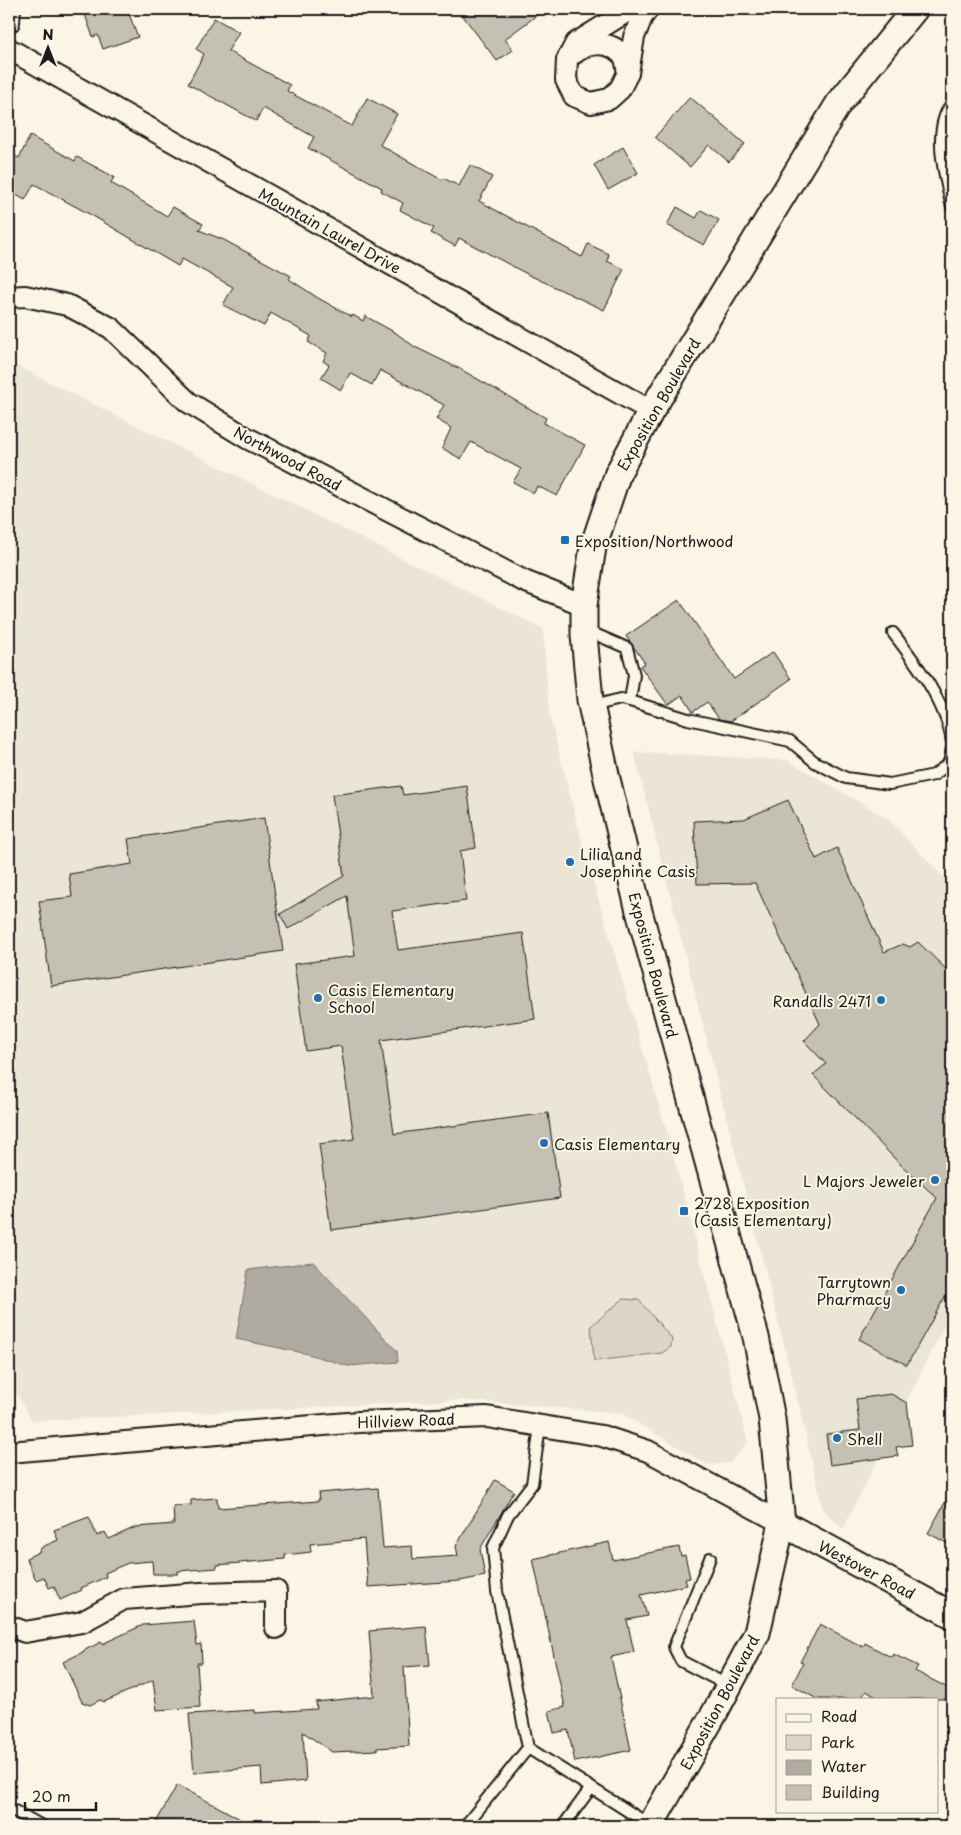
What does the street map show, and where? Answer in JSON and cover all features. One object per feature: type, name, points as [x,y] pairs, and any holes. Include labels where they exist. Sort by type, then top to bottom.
[{"type":"street","points":[[9,22],[10,9]]},
{"type":"street","points":[[631,9],[576,43],[567,60],[566,80],[574,96],[591,103],[609,99],[620,89],[628,73],[634,38],[642,17],[648,9]]},
{"type":"street","name":"Exposition Boulevard","points":[[651,1826],[757,1633],[782,1523],[772,1419],[756,1337],[639,911],[591,706],[584,635],[584,605],[593,547],[618,472],[651,411],[840,103],[909,10]]},
{"type":"street","points":[[567,60],[580,47],[594,44],[612,47],[625,57],[628,73]]},
{"type":"street","name":"Mountain Laurel Drive","points":[[9,49],[651,411]]},
{"type":"street","name":"Northwood Road","points":[[9,297],[24,296],[67,305],[111,328],[188,402],[247,438],[524,580],[584,605]]},
{"type":"street","name":"Hillview Road","points":[[9,1452],[359,1422],[488,1417],[602,1436],[648,1451],[782,1523]]},
{"type":"street","name":"Westover Road","points":[[782,1523],[952,1615]]},
{"type":"street","points":[[9,1626],[24,1632],[82,1622],[124,1599],[201,1593],[276,1591],[276,1628]]},
{"type":"lane","points":[[952,103],[946,111],[940,142],[952,208]]},
{"type":"lane","points":[[893,633],[914,660],[940,705],[949,724],[952,742]]},
{"type":"lane","points":[[584,635],[597,635],[627,648],[634,675],[630,701]]},
{"type":"lane","points":[[591,706],[621,699],[688,719],[790,740],[815,762],[846,778],[890,784],[934,775],[949,763],[952,748]]},
{"type":"lane","points":[[540,1426],[532,1484],[508,1515],[493,1548],[497,1591],[528,1748],[651,1826]]},
{"type":"lane","points":[[710,1558],[674,1647],[681,1661],[729,1686]]},
{"type":"lane","points":[[465,1826],[528,1748]]},
{"type":"lane","points":[[563,1826],[592,1788]]},
{"type":"lane","points":[[9,1808],[42,1826]]},
{"type":"shaded area","name":"Casis Elementary School","points":[[9,362],[543,629],[549,713],[583,846],[672,1150],[748,1442],[730,1463],[708,1465],[621,1413],[461,1400],[32,1421],[9,1380]]},
{"type":"shaded area","points":[[634,752],[787,760],[888,819],[952,886],[952,1310],[843,1529],[823,1510],[793,1381]]},
{"type":"green space","points":[[623,1299],[639,1300],[672,1339],[671,1347],[662,1353],[594,1361],[591,1326]]},
{"type":"water","points":[[313,1262],[397,1351],[398,1362],[348,1366],[308,1354],[236,1339],[248,1270]]},
{"type":"building","points":[[83,9],[127,9],[138,37],[103,49],[98,35],[93,37]]},
{"type":"building","points":[[473,9],[545,9],[505,39],[513,50],[497,61],[463,16]]},
{"type":"building","points":[[214,18],[239,32],[228,51],[290,85],[287,91],[352,126],[367,98],[397,114],[380,145],[442,180],[443,178],[459,186],[470,165],[492,177],[479,201],[582,257],[588,244],[609,254],[607,261],[624,269],[604,310],[529,275],[459,238],[455,246],[431,233],[434,228],[400,210],[403,203],[381,191],[382,188],[308,148],[314,137],[263,108],[256,121],[188,84],[204,54],[196,49]]},
{"type":"building","points":[[690,97],[745,144],[729,162],[709,145],[690,167],[655,137]]},
{"type":"building","points":[[30,136],[75,161],[77,157],[114,177],[111,183],[167,216],[173,207],[203,224],[199,230],[224,240],[291,276],[289,279],[318,298],[352,317],[353,315],[363,321],[365,316],[396,333],[415,347],[460,369],[546,418],[544,423],[585,445],[557,496],[537,486],[534,493],[513,482],[521,469],[471,442],[461,459],[442,448],[451,428],[436,419],[444,405],[380,370],[372,385],[350,373],[341,390],[321,378],[329,365],[323,361],[327,353],[308,342],[311,336],[271,313],[264,326],[223,305],[233,287],[182,259],[178,266],[34,184],[25,200],[9,191],[9,152],[19,158]]},
{"type":"building","points":[[623,147],[638,173],[608,190],[594,165]]},
{"type":"building","points":[[677,207],[696,218],[701,210],[719,220],[704,245],[667,225]]},
{"type":"building","points":[[679,600],[734,679],[773,652],[791,679],[731,721],[719,719],[707,702],[693,712],[682,695],[668,705],[640,666],[645,663],[626,636]]},
{"type":"building","points":[[401,786],[403,795],[467,786],[476,848],[460,851],[466,901],[392,911],[398,950],[523,933],[535,1019],[381,1040],[394,1134],[548,1113],[560,1198],[331,1230],[319,1144],[354,1139],[341,1046],[306,1051],[294,964],[355,956],[347,896],[288,929],[280,914],[344,876],[332,795]]},
{"type":"building","name":"Randalls 2471","points":[[788,800],[816,859],[837,848],[884,952],[903,944],[910,947],[918,942],[952,975],[952,1284],[907,1365],[859,1339],[937,1198],[900,1164],[813,1075],[826,1064],[804,1041],[820,1024],[755,883],[697,884],[694,821],[744,819]]},
{"type":"building","points":[[264,818],[283,951],[51,986],[39,901],[72,897],[69,874],[132,864],[128,839]]},
{"type":"building","points":[[891,1394],[907,1403],[912,1445],[896,1447],[898,1456],[830,1465],[826,1434],[860,1430],[856,1399]]},
{"type":"building","points":[[495,1480],[514,1491],[480,1549],[485,1576],[460,1581],[368,1587],[364,1539],[310,1544],[311,1552],[285,1555],[285,1559],[217,1565],[217,1568],[178,1571],[178,1574],[153,1574],[152,1561],[128,1563],[105,1573],[106,1577],[60,1600],[54,1586],[49,1588],[44,1577],[36,1580],[26,1558],[39,1552],[42,1547],[58,1540],[54,1530],[89,1517],[97,1536],[105,1532],[109,1539],[136,1527],[174,1524],[173,1506],[191,1505],[191,1500],[217,1498],[218,1508],[319,1501],[318,1493],[378,1488],[383,1548],[412,1546],[413,1559],[458,1556],[456,1546]]},
{"type":"building","points":[[952,1490],[952,1546],[928,1533]]},
{"type":"building","points":[[609,1542],[613,1560],[679,1547],[681,1556],[685,1555],[690,1578],[685,1579],[687,1585],[641,1595],[647,1616],[627,1620],[634,1652],[611,1657],[631,1750],[575,1762],[568,1730],[554,1733],[549,1711],[565,1707],[533,1559]]},
{"type":"building","points":[[194,1621],[197,1645],[201,1644],[202,1663],[197,1663],[200,1707],[157,1710],[153,1680],[104,1702],[100,1700],[90,1705],[82,1702],[63,1662],[101,1642],[102,1644],[143,1625]]},
{"type":"building","points":[[820,1624],[863,1647],[865,1643],[891,1657],[893,1654],[918,1666],[915,1671],[952,1690],[952,1699],[878,1698],[866,1691],[862,1698],[815,1698],[792,1685],[803,1663],[800,1662]]},
{"type":"building","points":[[426,1626],[430,1665],[404,1667],[409,1746],[377,1748],[377,1750],[332,1752],[303,1732],[306,1781],[262,1785],[261,1767],[194,1773],[189,1714],[255,1710],[255,1713],[317,1709],[316,1702],[374,1696],[369,1631]]},
{"type":"building","points":[[177,1785],[211,1803],[253,1826],[154,1826]]},
{"type":"place","name":"Exposition/Northwood","points":[[565,540]]},
{"type":"place","name":"Lilia and Josephine Casis","points":[[570,862]]},
{"type":"place","name":"Casis Elementary School","points":[[318,998]]},
{"type":"place","name":"Randalls 2471","points":[[881,1000]]},
{"type":"place","name":"Casis Elementary","points":[[544,1143]]},
{"type":"place","name":"L Majors Jeweler","points":[[935,1180]]},
{"type":"place","name":"2728 Exposition (Casis Elementary)","points":[[684,1211]]},
{"type":"place","name":"Tarrytown Pharmacy","points":[[901,1290]]},
{"type":"place","name":"Shell","points":[[837,1438]]}]
